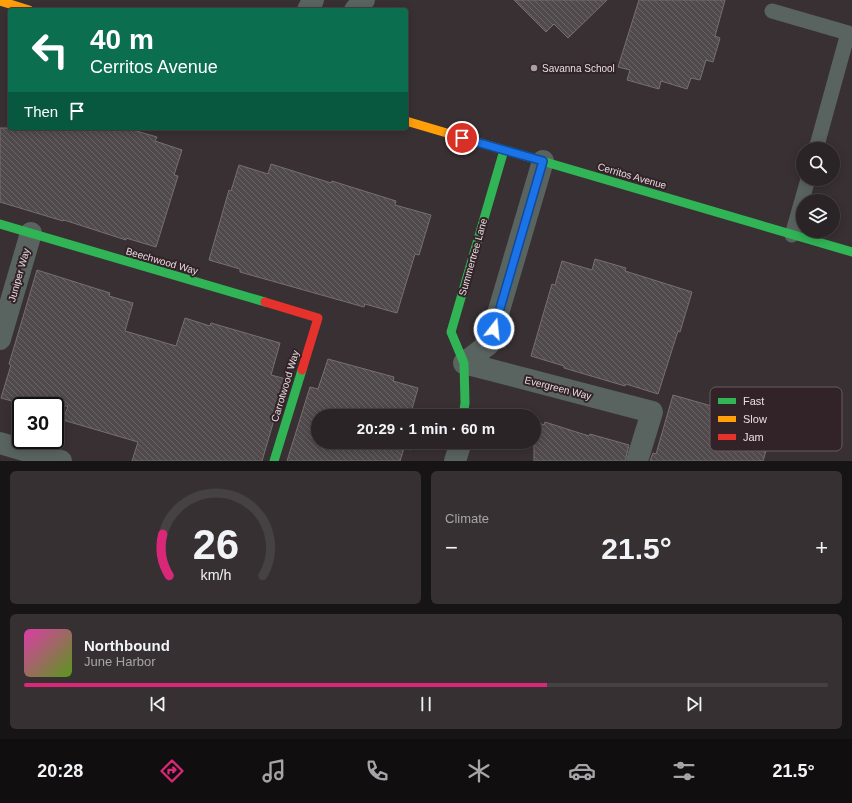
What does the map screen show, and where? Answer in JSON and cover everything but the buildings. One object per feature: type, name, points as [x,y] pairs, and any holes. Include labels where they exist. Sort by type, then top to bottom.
[{"type":"street","points":[[357,8],[364,0]]},
{"type":"street","points":[[0,1],[23,8]]},
{"type":"street","name":"Cerritos Avenue","points":[[408,122],[852,252]]},
{"type":"street","name":"Summertree Lane","points":[[464,409],[464,363],[451,332],[504,150]]},
{"type":"street","points":[[464,363],[489,344],[543,161]]},
{"type":"street","name":"Beechwood Way","points":[[0,224],[318,318]]},
{"type":"street","name":"Juniper Way","points":[[0,339],[31,233]]},
{"type":"street","name":"Carrotwood Way","points":[[274,461],[318,318]]},
{"type":"street","name":"Evergreen Way","points":[[464,363],[652,412],[637,461]]},
{"type":"street","points":[[0,443],[61,461]]},
{"type":"street","points":[[455,461],[458,449]]},
{"type":"lane","points":[[772,10],[850,34],[818,142]]},
{"type":"lane","points":[[792,235],[806,186]]},
{"type":"traffic: fast","points":[[464,409],[464,363],[451,332],[504,150]]},
{"type":"traffic: fast","points":[[525,156],[852,252]]},
{"type":"traffic: fast","points":[[0,224],[265,302]]},
{"type":"traffic: fast","points":[[274,461],[302,370]]},
{"type":"traffic: slow","points":[[0,1],[23,8]]},
{"type":"traffic: slow","points":[[408,122],[525,156]]},
{"type":"traffic: jam","points":[[265,302],[318,318],[302,370]]},
{"type":"place","name":"Savanna School","points":[[534,68]]},
{"type":"route","points":[[462,138],[543,161],[494,329]]}]
